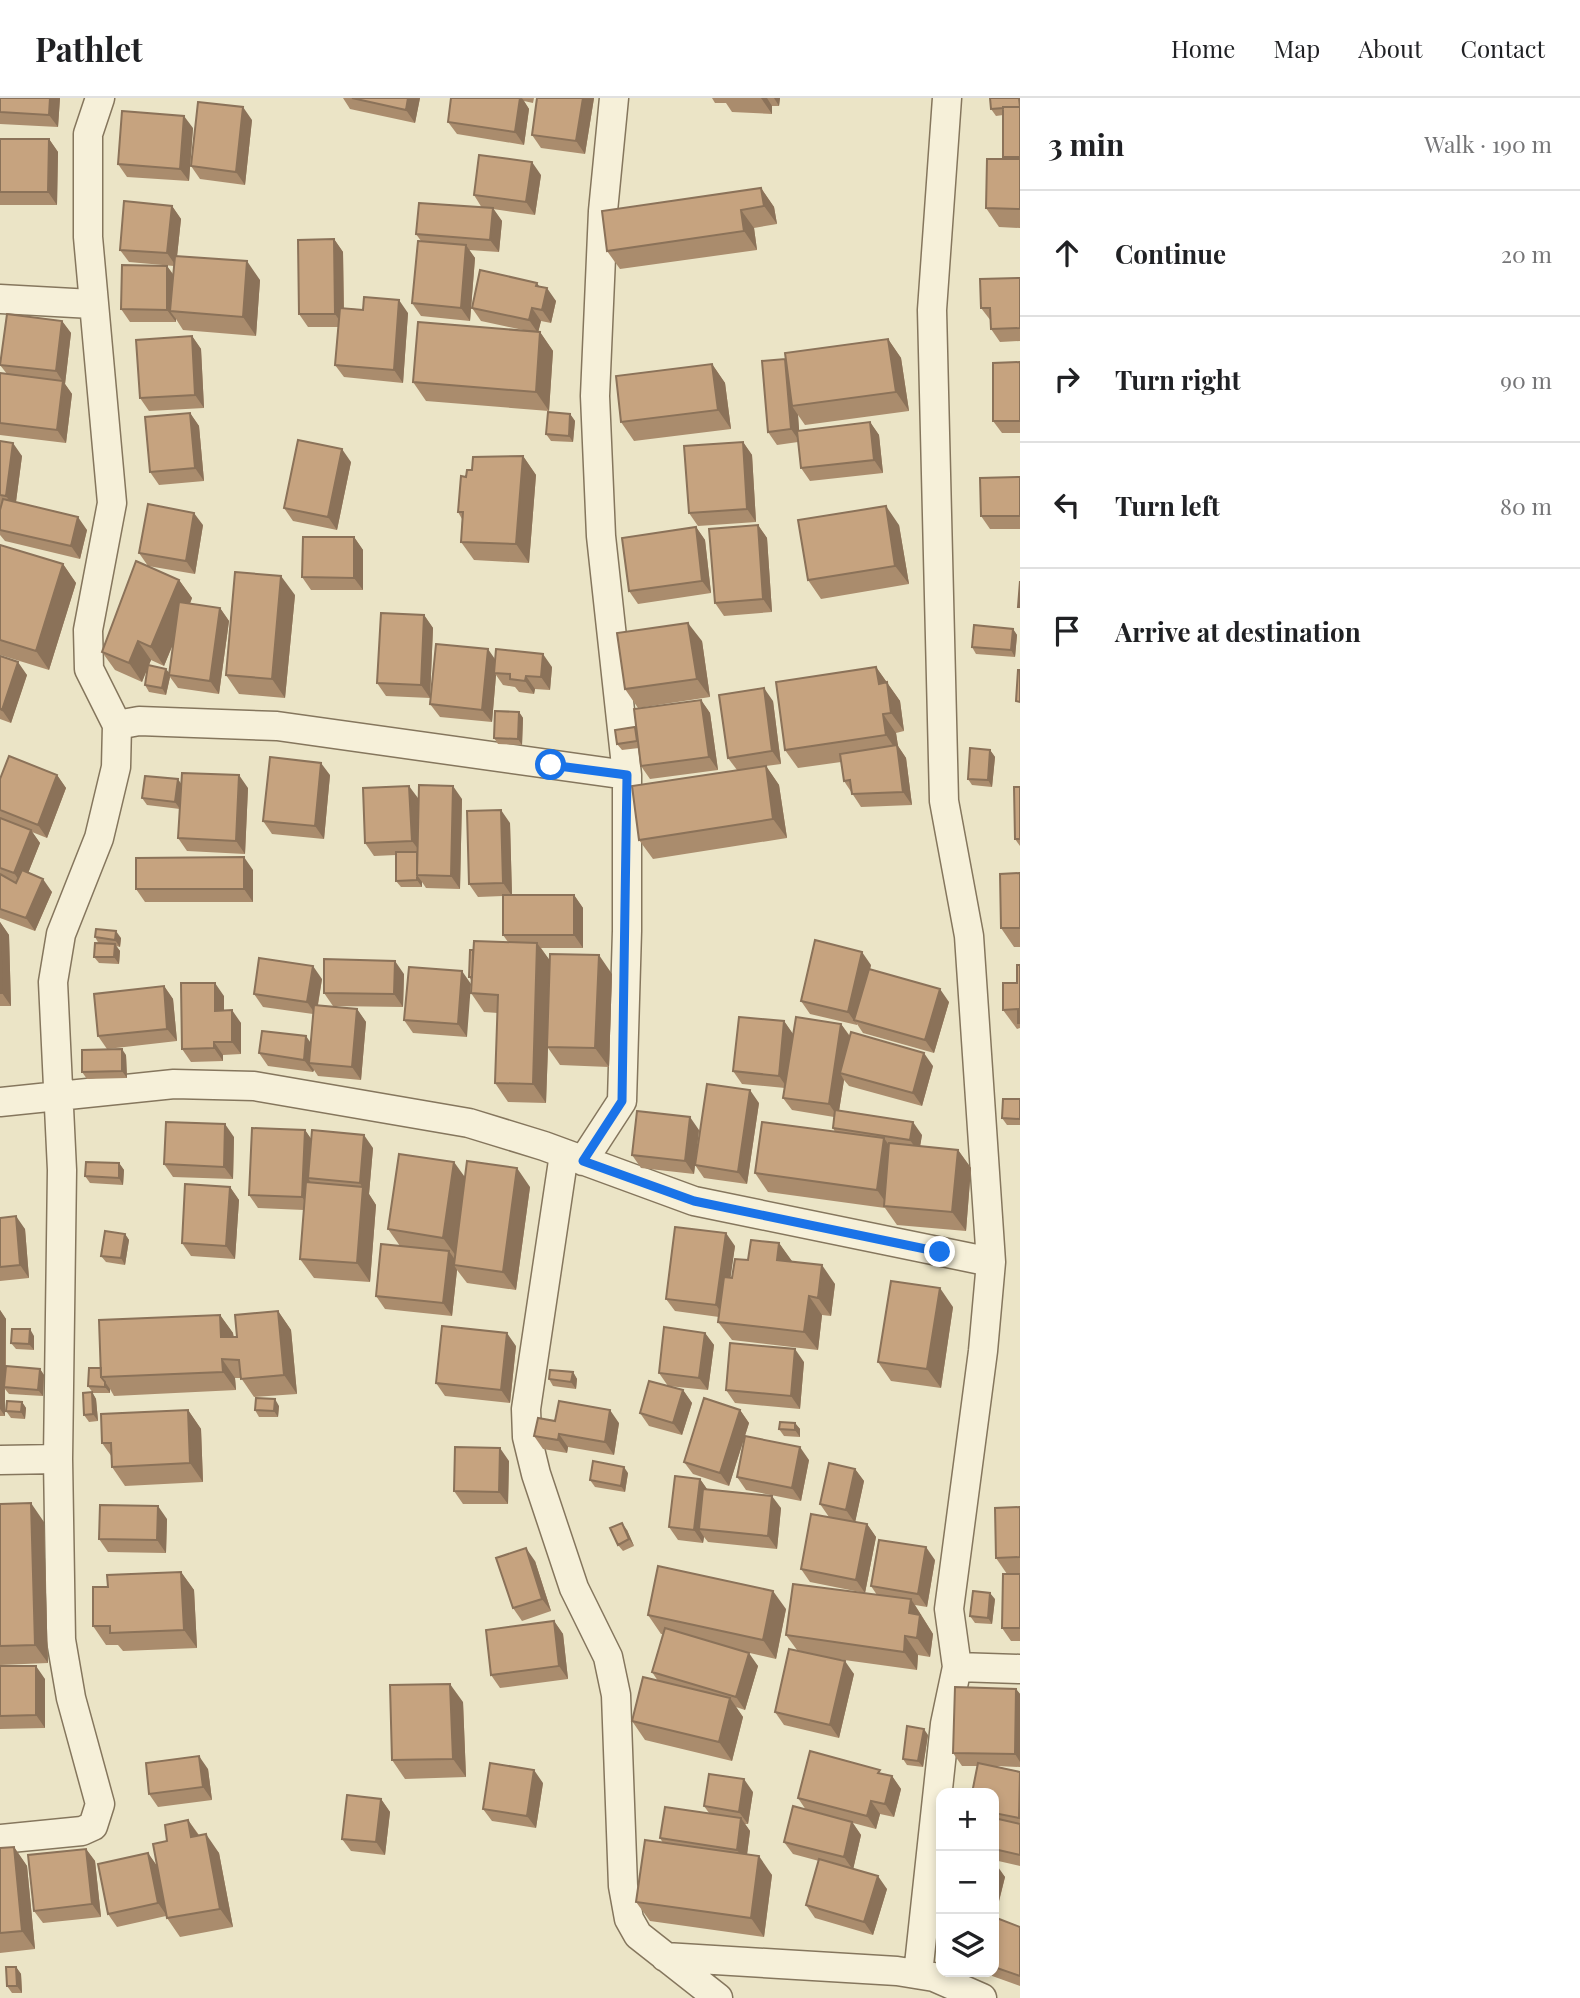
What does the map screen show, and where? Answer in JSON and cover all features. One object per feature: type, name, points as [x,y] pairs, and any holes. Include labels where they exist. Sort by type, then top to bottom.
[{"type":"street","points":[[0,1839],[82,1831],[93,1826],[100,1804],[71,1698],[61,1640],[58,1460],[62,1249],[52,982],[61,934],[99,838],[116,767],[117,725],[89,669],[88,630],[112,503],[92,304],[86,166],[88,134],[100,98]]},
{"type":"street","points":[[614,98],[603,211],[595,396],[601,536],[627,775],[622,1101],[573,1157],[526,1409],[527,1437],[536,1475],[574,1588],[608,1657],[616,1695],[623,1886],[629,1919],[638,1935],[718,1998]]},
{"type":"street","points":[[918,1974],[944,1724],[957,1667],[949,1609],[983,1351],[991,1262],[969,936],[944,801],[932,310],[947,98]]},
{"type":"street","points":[[0,299],[92,304]]},
{"type":"street","points":[[117,725],[139,721],[277,726],[627,775]]},
{"type":"street","points":[[0,1101],[174,1084],[254,1086],[469,1123],[694,1201],[991,1262]]},
{"type":"street","points":[[0,1460],[58,1460]]},
{"type":"street","points":[[957,1667],[1020,1670]]},
{"type":"street","points":[[666,1956],[918,1974],[934,1977],[982,1998]]},
{"type":"building","points":[[0,98],[50,98],[49,115],[0,112]]},
{"type":"building","points":[[352,98],[408,98],[406,110]]},
{"type":"building","points":[[451,98],[520,98],[515,132],[448,122]]},
{"type":"building","points":[[537,98],[583,98],[576,141],[532,135]]},
{"type":"building","points":[[990,98],[1019,98],[1020,107],[991,109]]},
{"type":"building","points":[[198,102],[243,107],[236,172],[191,166]]},
{"type":"building","points":[[1003,107],[1020,107],[1020,157],[1003,157]]},
{"type":"building","points":[[122,111],[184,116],[180,169],[118,164]]},
{"type":"building","points":[[0,139],[49,139],[48,192],[0,192]]},
{"type":"building","points":[[479,155],[532,162],[526,202],[474,195]]},
{"type":"building","points":[[987,159],[1020,159],[1020,209],[986,208]]},
{"type":"building","points":[[761,188],[764,206],[741,210],[744,231],[607,251],[602,211]]},
{"type":"building","points":[[124,201],[172,206],[167,253],[120,250]]},
{"type":"building","points":[[419,203],[493,208],[490,240],[416,234]]},
{"type":"building","points":[[334,239],[335,314],[299,314],[298,240]]},
{"type":"building","points":[[418,241],[466,245],[461,308],[412,303]]},
{"type":"building","points":[[175,256],[247,261],[243,317],[170,311]]},
{"type":"building","points":[[122,265],[167,266],[167,310],[121,309]]},
{"type":"building","points":[[480,270],[537,283],[536,286],[547,288],[542,310],[532,308],[529,320],[472,308]]},
{"type":"building","points":[[1020,278],[1020,328],[991,329],[990,308],[981,308],[980,279]]},
{"type":"building","points":[[364,297],[399,300],[394,370],[335,365],[340,308],[363,310]]},
{"type":"building","points":[[7,314],[62,321],[56,371],[0,365]]},
{"type":"building","points":[[418,322],[540,332],[536,392],[413,382]]},
{"type":"building","points":[[192,336],[195,395],[140,398],[136,340]]},
{"type":"building","points":[[888,339],[896,392],[792,406],[785,353]]},
{"type":"building","points":[[785,359],[791,429],[768,432],[762,361]]},
{"type":"building","points":[[1020,362],[1020,421],[993,421],[993,363]]},
{"type":"building","points":[[712,364],[718,410],[621,422],[616,376]]},
{"type":"building","points":[[0,373],[63,381],[57,430],[0,423]]},
{"type":"building","points":[[548,412],[570,414],[569,436],[546,434]]},
{"type":"building","points":[[190,413],[195,468],[150,472],[145,417]]},
{"type":"building","points":[[870,422],[874,460],[801,468],[797,431]]},
{"type":"building","points":[[298,440],[342,449],[328,517],[284,508]]},
{"type":"building","points":[[0,441],[13,443],[6,496],[0,495]]},
{"type":"building","points":[[743,442],[747,509],[689,513],[684,446]]},
{"type":"building","points":[[523,456],[516,544],[461,542],[463,512],[458,512],[461,476],[466,477],[467,470],[472,470],[473,457]]},
{"type":"building","points":[[1020,477],[1020,516],[981,516],[980,478]]},
{"type":"building","points":[[3,499],[78,517],[71,546],[0,530]]},
{"type":"building","points":[[148,504],[194,513],[186,561],[139,553]]},
{"type":"building","points":[[886,506],[895,566],[808,580],[798,520]]},
{"type":"building","points":[[758,525],[763,599],[715,603],[709,529]]},
{"type":"building","points":[[696,527],[702,581],[629,591],[622,538]]},
{"type":"building","points":[[303,537],[354,537],[354,578],[302,577]]},
{"type":"building","points":[[0,545],[63,564],[36,651],[0,640]]},
{"type":"building","points":[[136,561],[179,580],[151,647],[138,641],[129,663],[102,652]]},
{"type":"building","points":[[235,572],[281,576],[272,679],[226,675]]},
{"type":"building","points":[[179,602],[220,608],[210,681],[169,675]]},
{"type":"building","points":[[381,613],[424,615],[421,685],[377,683]]},
{"type":"building","points":[[688,623],[697,679],[625,689],[617,633]]},
{"type":"building","points":[[974,625],[1013,629],[1011,650],[972,647]]},
{"type":"building","points":[[436,644],[488,649],[482,710],[430,704]]},
{"type":"building","points":[[496,649],[543,654],[541,677],[526,676],[525,681],[510,679],[510,674],[494,673]]},
{"type":"building","points":[[0,656],[18,662],[2,710],[0,709]]},
{"type":"building","points":[[148,665],[166,669],[162,688],[145,685]]},
{"type":"building","points":[[876,667],[879,684],[887,682],[891,713],[883,714],[886,735],[785,750],[776,682]]},
{"type":"building","points":[[1020,670],[1020,702],[1016,701]]},
{"type":"building","points":[[764,688],[772,751],[728,758],[719,695]]},
{"type":"building","points":[[701,700],[709,757],[641,766],[634,709]]},
{"type":"building","points":[[495,711],[519,712],[518,739],[494,738]]},
{"type":"building","points":[[635,727],[637,741],[617,744],[615,730]]},
{"type":"building","points":[[897,745],[903,792],[852,794],[850,780],[844,781],[840,754]]},
{"type":"building","points":[[970,748],[990,750],[988,780],[968,779]]},
{"type":"building","points":[[9,756],[57,775],[38,825],[0,810],[0,779]]},
{"type":"building","points":[[270,757],[321,763],[315,826],[263,821]]},
{"type":"building","points":[[766,766],[773,819],[639,840],[632,786]]},
{"type":"building","points":[[182,773],[239,775],[236,841],[178,838]]},
{"type":"building","points":[[145,776],[178,779],[175,802],[142,798]]},
{"type":"building","points":[[419,785],[453,786],[451,876],[417,875]]},
{"type":"building","points":[[409,786],[412,841],[365,843],[363,788]]},
{"type":"building","points":[[1014,787],[1020,787],[1020,839],[1015,839]]},
{"type":"building","points":[[501,810],[503,883],[469,884],[467,811]]},
{"type":"building","points":[[0,818],[31,830],[14,873],[0,868]]},
{"type":"building","points":[[396,852],[417,852],[417,880],[396,881]]},
{"type":"building","points":[[244,857],[244,889],[136,889],[136,858]]},
{"type":"building","points":[[22,870],[43,879],[26,918],[0,909],[0,874],[16,883]]},
{"type":"building","points":[[1020,873],[1020,928],[1001,928],[1000,874]]},
{"type":"building","points":[[503,895],[574,895],[574,935],[503,935]]},
{"type":"building","points":[[0,924],[2,993],[0,993]]},
{"type":"building","points":[[96,929],[116,931],[115,940],[95,937]]},
{"type":"building","points":[[815,940],[862,952],[848,1012],[801,1001]]},
{"type":"building","points":[[474,941],[537,943],[533,1084],[495,1083],[498,995],[471,993]]},
{"type":"building","points":[[95,943],[115,944],[114,957],[94,957]]},
{"type":"building","points":[[470,950],[473,950],[472,977],[469,977]]},
{"type":"building","points":[[550,954],[599,955],[595,1048],[547,1047]]},
{"type":"building","points":[[259,958],[313,966],[307,1002],[254,994]]},
{"type":"building","points":[[324,959],[395,961],[394,994],[324,993]]},
{"type":"building","points":[[1017,965],[1020,965],[1020,1023],[1018,1009],[1003,1010],[1003,983],[1017,983]]},
{"type":"building","points":[[409,967],[462,971],[458,1024],[404,1020]]},
{"type":"building","points":[[869,969],[940,989],[925,1040],[854,1020]]},
{"type":"building","points":[[181,983],[215,983],[215,1011],[232,1010],[232,1042],[214,1042],[214,1048],[182,1049]]},
{"type":"building","points":[[164,986],[167,1029],[98,1036],[94,994]]},
{"type":"building","points":[[314,1005],[357,1009],[352,1067],[309,1063]]},
{"type":"building","points":[[739,1017],[784,1021],[779,1076],[733,1071]]},
{"type":"building","points":[[796,1017],[841,1024],[829,1104],[783,1098]]},
{"type":"building","points":[[262,1031],[306,1036],[304,1060],[259,1053]]},
{"type":"building","points":[[851,1032],[924,1053],[913,1093],[840,1073]]},
{"type":"building","points":[[122,1049],[122,1071],[82,1072],[82,1050]]},
{"type":"building","points":[[707,1084],[750,1090],[738,1172],[695,1165]]},
{"type":"building","points":[[1003,1099],[1020,1099],[1020,1119],[1002,1118]]},
{"type":"building","points":[[835,1110],[913,1122],[910,1140],[833,1128]]},
{"type":"building","points":[[637,1111],[690,1117],[685,1161],[632,1155]]},
{"type":"building","points":[[166,1122],[225,1124],[224,1167],[164,1164]]},
{"type":"building","points":[[762,1122],[884,1138],[877,1190],[755,1173]]},
{"type":"building","points":[[252,1128],[305,1130],[302,1197],[249,1195]]},
{"type":"building","points":[[312,1130],[364,1135],[360,1183],[308,1178]]},
{"type":"building","points":[[889,1143],[958,1150],[952,1212],[884,1206]]},
{"type":"building","points":[[399,1154],[454,1162],[443,1238],[388,1229]]},
{"type":"building","points":[[467,1161],[517,1168],[503,1272],[454,1265]]},
{"type":"building","points":[[86,1162],[119,1163],[119,1178],[85,1176]]},
{"type":"building","points":[[306,1182],[363,1187],[357,1263],[300,1259]]},
{"type":"building","points":[[185,1184],[230,1187],[226,1246],[182,1243]]},
{"type":"building","points":[[16,1216],[20,1265],[0,1267],[0,1218]]},
{"type":"building","points":[[675,1227],[726,1233],[716,1305],[666,1299]]},
{"type":"building","points":[[105,1231],[125,1234],[121,1258],[101,1256]]},
{"type":"building","points":[[751,1240],[779,1243],[777,1260],[822,1265],[818,1298],[809,1296],[804,1332],[718,1322],[724,1277],[732,1278],[735,1259],[748,1260]]},
{"type":"building","points":[[381,1244],[449,1251],[443,1303],[376,1296]]},
{"type":"building","points":[[891,1281],[940,1288],[927,1369],[878,1362]]},
{"type":"building","points":[[278,1311],[284,1375],[241,1379],[239,1360],[222,1359],[223,1372],[101,1377],[99,1320],[220,1315],[221,1337],[237,1337],[235,1315]]},
{"type":"building","points":[[442,1326],[507,1333],[501,1390],[436,1383]]},
{"type":"building","points":[[664,1327],[705,1333],[699,1378],[659,1373]]},
{"type":"building","points":[[12,1329],[30,1329],[29,1344],[11,1343]]},
{"type":"building","points":[[730,1343],[795,1349],[791,1396],[726,1390]]},
{"type":"building","points":[[6,1366],[40,1369],[38,1390],[4,1387]]},
{"type":"building","points":[[89,1368],[101,1368],[105,1387],[88,1386]]},
{"type":"building","points":[[550,1370],[573,1372],[571,1382],[549,1379]]},
{"type":"building","points":[[649,1381],[683,1390],[673,1423],[640,1413]]},
{"type":"building","points":[[92,1392],[93,1414],[84,1415],[83,1393]]},
{"type":"building","points":[[256,1398],[275,1399],[274,1411],[255,1410]]},
{"type":"building","points":[[704,1398],[740,1410],[720,1473],[684,1462]]},
{"type":"building","points":[[7,1401],[22,1402],[21,1412],[6,1411]]},
{"type":"building","points":[[559,1401],[610,1410],[605,1442],[559,1434],[558,1440],[534,1436],[538,1418],[555,1421]]},
{"type":"building","points":[[188,1410],[190,1463],[112,1467],[111,1443],[102,1443],[101,1414]]},
{"type":"building","points":[[780,1422],[795,1423],[795,1430],[779,1429]]},
{"type":"building","points":[[745,1436],[800,1447],[792,1488],[737,1477]]},
{"type":"building","points":[[455,1447],[500,1448],[499,1492],[454,1491]]},
{"type":"building","points":[[593,1461],[624,1467],[621,1486],[590,1480]]},
{"type":"building","points":[[829,1463],[855,1469],[846,1510],[820,1504]]},
{"type":"building","points":[[675,1476],[700,1479],[694,1530],[669,1527]]},
{"type":"building","points":[[703,1489],[772,1496],[768,1536],[699,1529]]},
{"type":"building","points":[[31,1503],[35,1645],[0,1646],[0,1504]]},
{"type":"building","points":[[100,1505],[158,1506],[157,1540],[99,1539]]},
{"type":"building","points":[[1020,1507],[1020,1557],[996,1558],[995,1508]]},
{"type":"building","points":[[811,1514],[867,1524],[856,1580],[801,1569]]},
{"type":"building","points":[[622,1523],[629,1539],[618,1545],[610,1528]]},
{"type":"building","points":[[879,1540],[926,1547],[918,1594],[871,1586]]},
{"type":"building","points":[[526,1548],[542,1599],[513,1608],[496,1558]]},
{"type":"building","points":[[658,1566],[773,1591],[763,1640],[648,1615]]},
{"type":"building","points":[[181,1572],[184,1630],[110,1633],[110,1626],[93,1626],[93,1587],[108,1587],[107,1575]]},
{"type":"building","points":[[1003,1574],[1020,1574],[1020,1628],[1002,1628]]},
{"type":"building","points":[[793,1584],[911,1599],[909,1613],[920,1615],[917,1638],[905,1636],[904,1652],[786,1635]]},
{"type":"building","points":[[973,1591],[990,1593],[988,1618],[970,1616]]},
{"type":"building","points":[[554,1621],[559,1666],[491,1675],[486,1630]]},
{"type":"building","points":[[665,1628],[749,1653],[736,1697],[652,1672]]},
{"type":"building","points":[[789,1649],[845,1661],[830,1725],[775,1712]]},
{"type":"building","points":[[0,1666],[36,1666],[36,1715],[0,1716]]},
{"type":"building","points":[[643,1677],[730,1698],[719,1742],[632,1721]]},
{"type":"building","points":[[450,1684],[453,1759],[392,1760],[390,1685]]},
{"type":"building","points":[[955,1687],[1016,1689],[1015,1754],[953,1753]]},
{"type":"building","points":[[907,1726],[924,1729],[918,1761],[903,1759]]},
{"type":"building","points":[[810,1751],[880,1770],[878,1773],[892,1776],[885,1804],[871,1801],[867,1816],[798,1798]]},
{"type":"building","points":[[199,1756],[203,1787],[149,1794],[146,1763]]},
{"type":"building","points":[[490,1763],[534,1770],[527,1816],[483,1809]]},
{"type":"building","points":[[978,1763],[1020,1772],[1019,1818],[999,1814],[999,1788],[973,1788]]},
{"type":"building","points":[[709,1774],[744,1779],[739,1812],[704,1806]]},
{"type":"building","points":[[347,1795],[381,1799],[376,1842],[342,1839]]},
{"type":"building","points":[[793,1806],[852,1822],[844,1857],[784,1842]]},
{"type":"building","points":[[665,1807],[741,1818],[737,1850],[660,1838]]},
{"type":"building","points":[[999,1819],[1020,1824],[1020,1855],[999,1850]]},
{"type":"building","points":[[188,1820],[191,1837],[206,1834],[220,1909],[167,1918],[153,1844],[167,1841],[165,1825]]},
{"type":"building","points":[[645,1840],[759,1856],[751,1918],[636,1902]]},
{"type":"building","points":[[14,1847],[22,1931],[0,1933],[0,1848]]},
{"type":"building","points":[[86,1849],[92,1904],[34,1911],[28,1855]]},
{"type":"building","points":[[148,1853],[158,1903],[108,1914],[98,1864]]},
{"type":"building","points":[[819,1859],[878,1876],[864,1922],[806,1905]]},
{"type":"building","points":[[999,1919],[1020,1927],[1020,1976],[999,1969]]},
{"type":"building","points":[[6,1967],[16,1967],[17,1986],[7,1986]]},
{"type":"route","points":[[551,765],[627,775],[627,931],[622,1101],[583,1161],[694,1201],[940,1252]]}]
